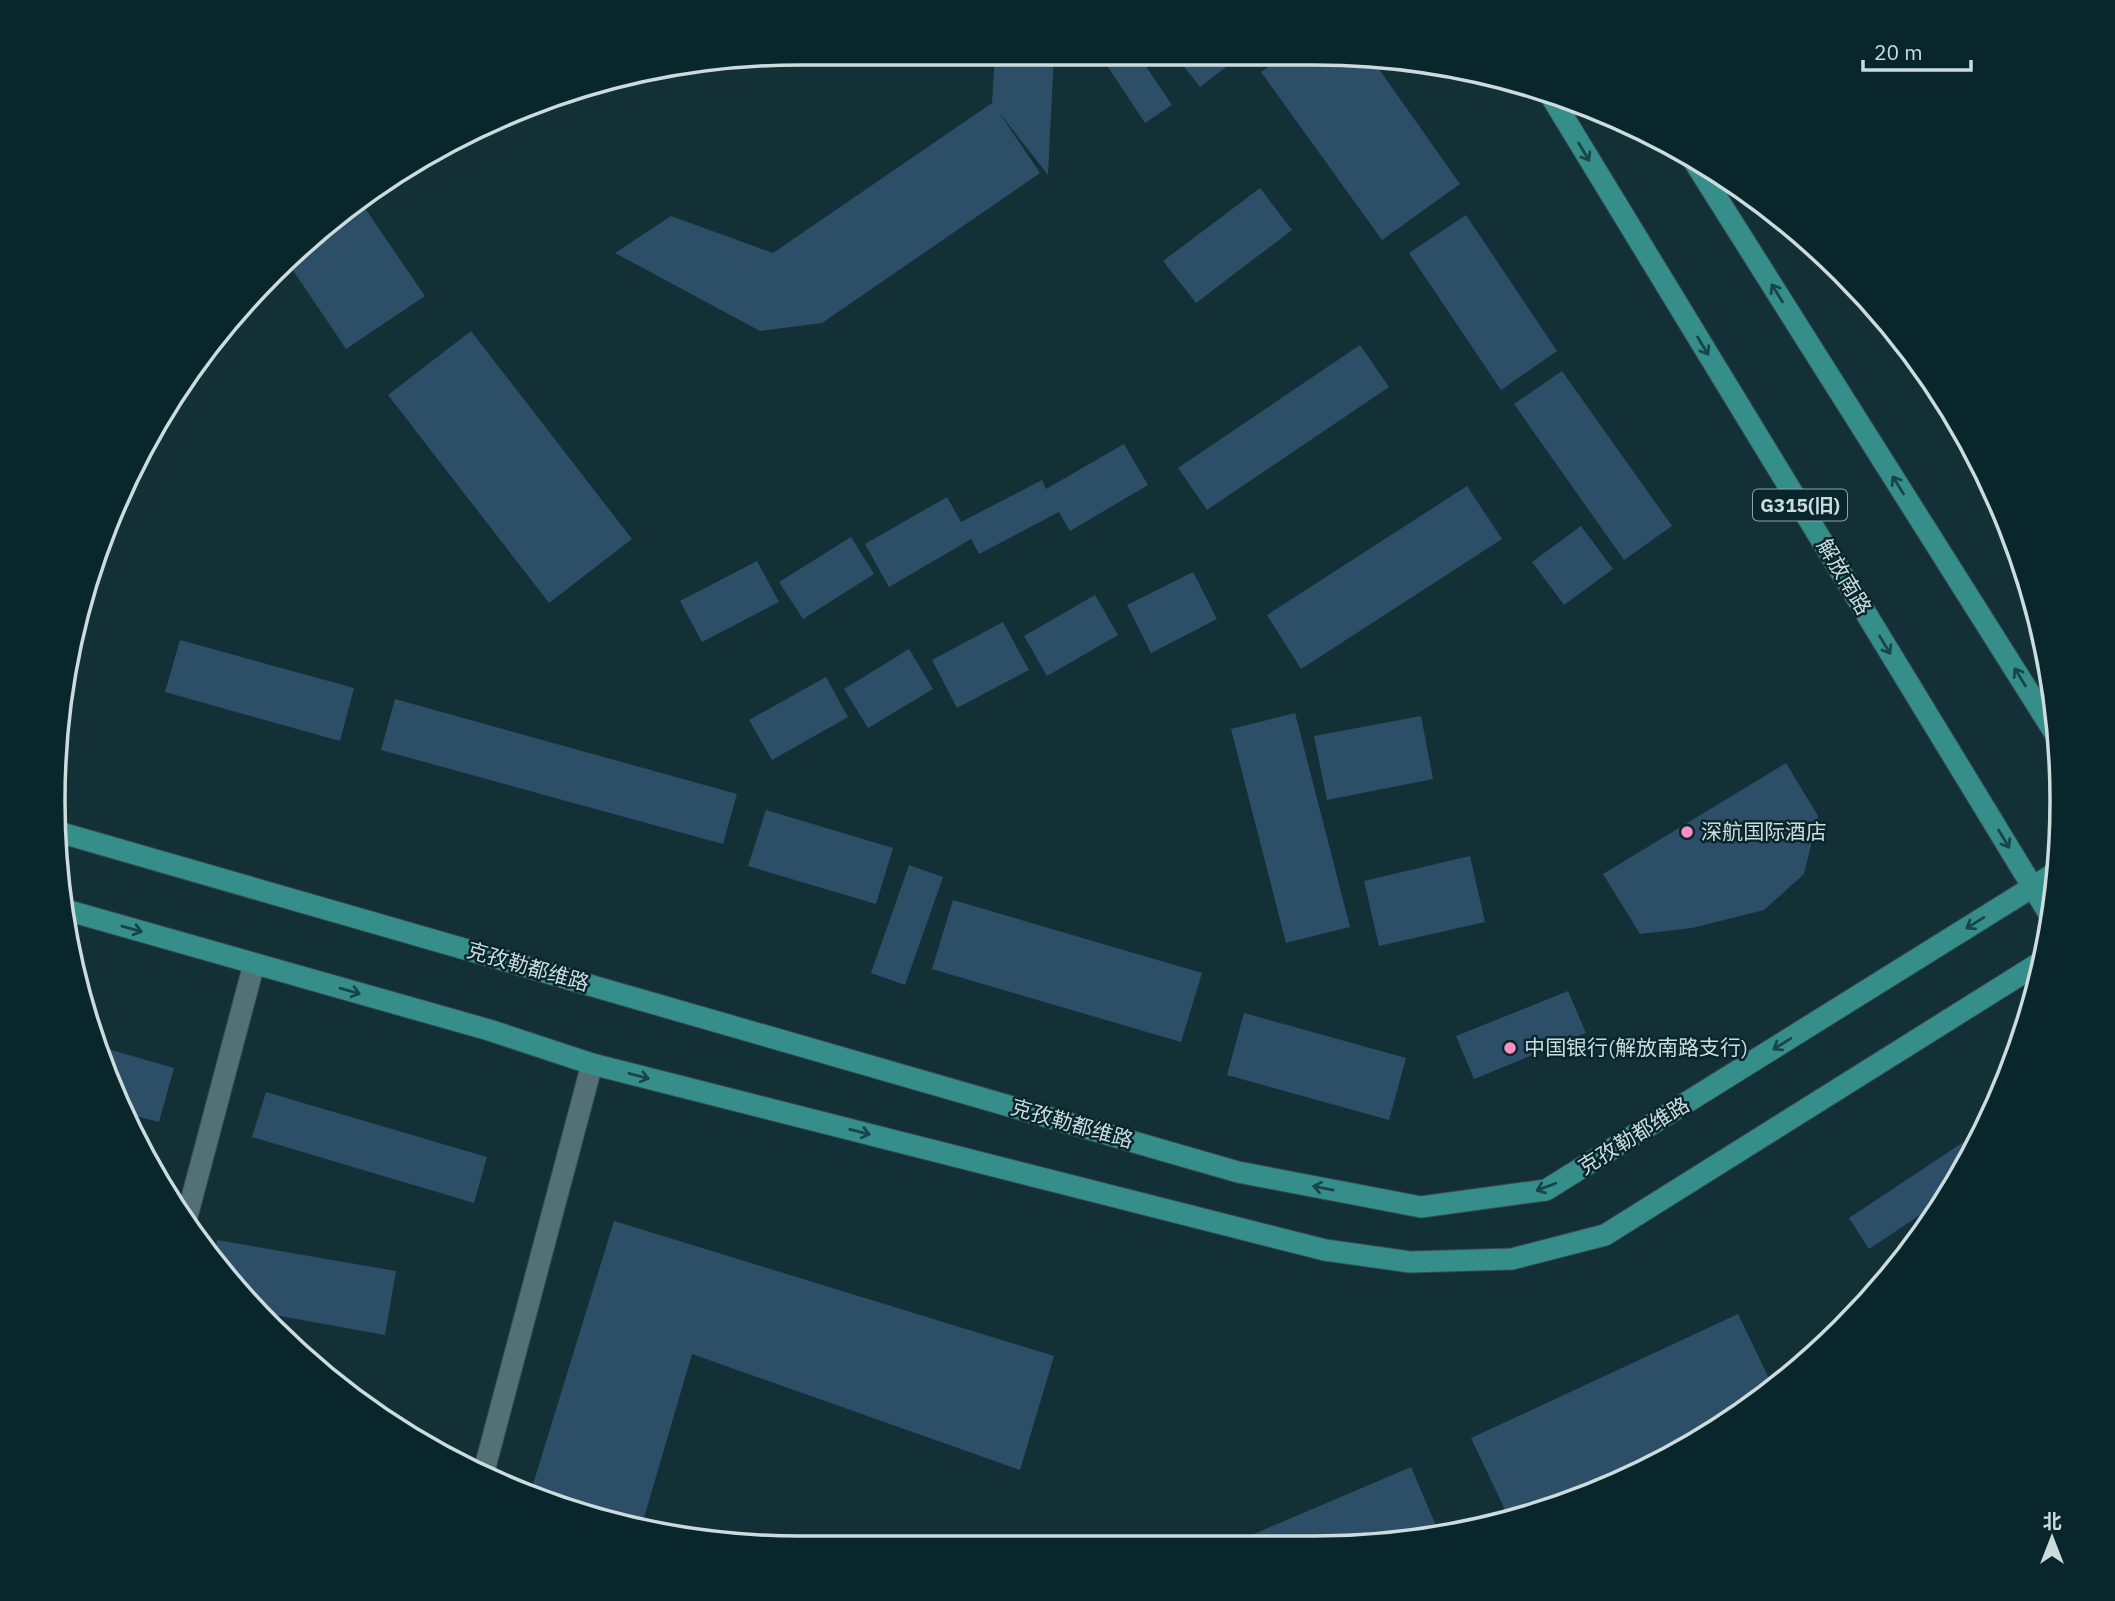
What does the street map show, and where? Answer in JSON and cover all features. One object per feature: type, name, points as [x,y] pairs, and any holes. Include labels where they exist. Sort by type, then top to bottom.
[{"type":"main road","name":"解放南路","points":[[1557,106],[2043,903]]},
{"type":"main road","points":[[1704,177],[2045,718]]},
{"type":"main road","name":"克孜勒都维路","points":[[66,834],[1238,1172],[1421,1207],[1546,1190],[2046,879]]},
{"type":"main road","points":[[74,912],[489,1030],[592,1064],[1325,1250],[1410,1262],[1512,1259],[1605,1235],[2030,970]]},
{"type":"street","points":[[189,1209],[254,964]]},
{"type":"street","points":[[486,1465],[592,1064]]},
{"type":"building","points":[[994,65],[1053,65],[1048,175],[998,111],[1040,173],[822,323],[760,331],[615,253],[671,216],[773,253],[992,103]]},
{"type":"building","points":[[1107,65],[1145,65],[1172,105],[1145,123]]},
{"type":"building","points":[[1183,65],[1229,65],[1200,87]]},
{"type":"building","points":[[1271,65],[1378,68],[1460,184],[1382,240],[1261,72]]},
{"type":"building","points":[[1260,188],[1292,230],[1196,303],[1163,261]]},
{"type":"building","points":[[365,208],[425,296],[346,349],[292,269]]},
{"type":"building","points":[[1466,215],[1557,351],[1501,390],[1409,253]]},
{"type":"building","points":[[471,331],[632,539],[549,603],[388,395]]},
{"type":"building","points":[[1360,345],[1389,387],[1207,510],[1178,468]]},
{"type":"building","points":[[1562,371],[1672,526],[1624,560],[1514,404]]},
{"type":"building","points":[[1124,444],[1148,485],[1070,531],[1059,512],[979,554],[971,539],[889,587],[865,544],[947,497],[961,522],[1042,480],[1046,489]]},
{"type":"building","points":[[1467,486],[1502,539],[1301,669],[1267,615]]},
{"type":"building","points":[[1581,526],[1613,569],[1564,605],[1532,562]]},
{"type":"building","points":[[851,537],[874,574],[803,619],[779,582]]},
{"type":"building","points":[[757,561],[779,602],[702,642],[680,601]]},
{"type":"building","points":[[1193,572],[1217,619],[1151,653],[1127,605]]},
{"type":"building","points":[[1095,595],[1118,635],[1047,676],[1024,636]]},
{"type":"building","points":[[1003,622],[1029,670],[957,708],[932,660]]},
{"type":"building","points":[[180,640],[354,688],[340,741],[165,692]]},
{"type":"building","points":[[909,649],[933,689],[868,728],[844,689]]},
{"type":"building","points":[[826,677],[848,717],[772,760],[749,720]]},
{"type":"building","points":[[395,699],[737,794],[723,844],[381,750]]},
{"type":"building","points":[[1295,713],[1350,927],[1286,943],[1231,729]]},
{"type":"building","points":[[1421,716],[1433,779],[1327,800],[1314,736]]},
{"type":"building","points":[[1786,763],[1818,816],[1804,874],[1764,910],[1692,928],[1640,934],[1603,874]]},
{"type":"building","points":[[766,810],[893,848],[876,904],[748,866]]},
{"type":"building","points":[[1470,856],[1485,922],[1379,946],[1364,881]]},
{"type":"building","points":[[909,865],[943,877],[905,985],[871,973]]},
{"type":"building","points":[[953,900],[1202,973],[1181,1042],[932,969]]},
{"type":"building","points":[[1568,991],[1586,1033],[1474,1079],[1456,1036]]},
{"type":"building","points":[[1244,1013],[1406,1058],[1389,1120],[1227,1075]]},
{"type":"building","points":[[109,1049],[174,1068],[159,1122],[137,1116]]},
{"type":"building","points":[[266,1092],[487,1157],[474,1203],[252,1137]]},
{"type":"building","points":[[1967,1140],[1923,1213],[1869,1249],[1849,1218]]},
{"type":"building","points":[[614,1221],[1054,1356],[1020,1470],[692,1354],[644,1519],[610,1511],[533,1485]]},
{"type":"building","points":[[217,1240],[396,1271],[385,1335],[274,1315],[216,1247]]},
{"type":"building","points":[[1738,1314],[1769,1379],[1682,1438],[1640,1460],[1596,1480],[1506,1511],[1471,1438]]},
{"type":"building","points":[[1411,1467],[1436,1526],[1363,1535],[1249,1536]]},
{"type":"place","name":"深航国际酒店","points":[[1687,832]]},
{"type":"place","name":"中国银行(解放南路支行)","points":[[1510,1048]]}]
